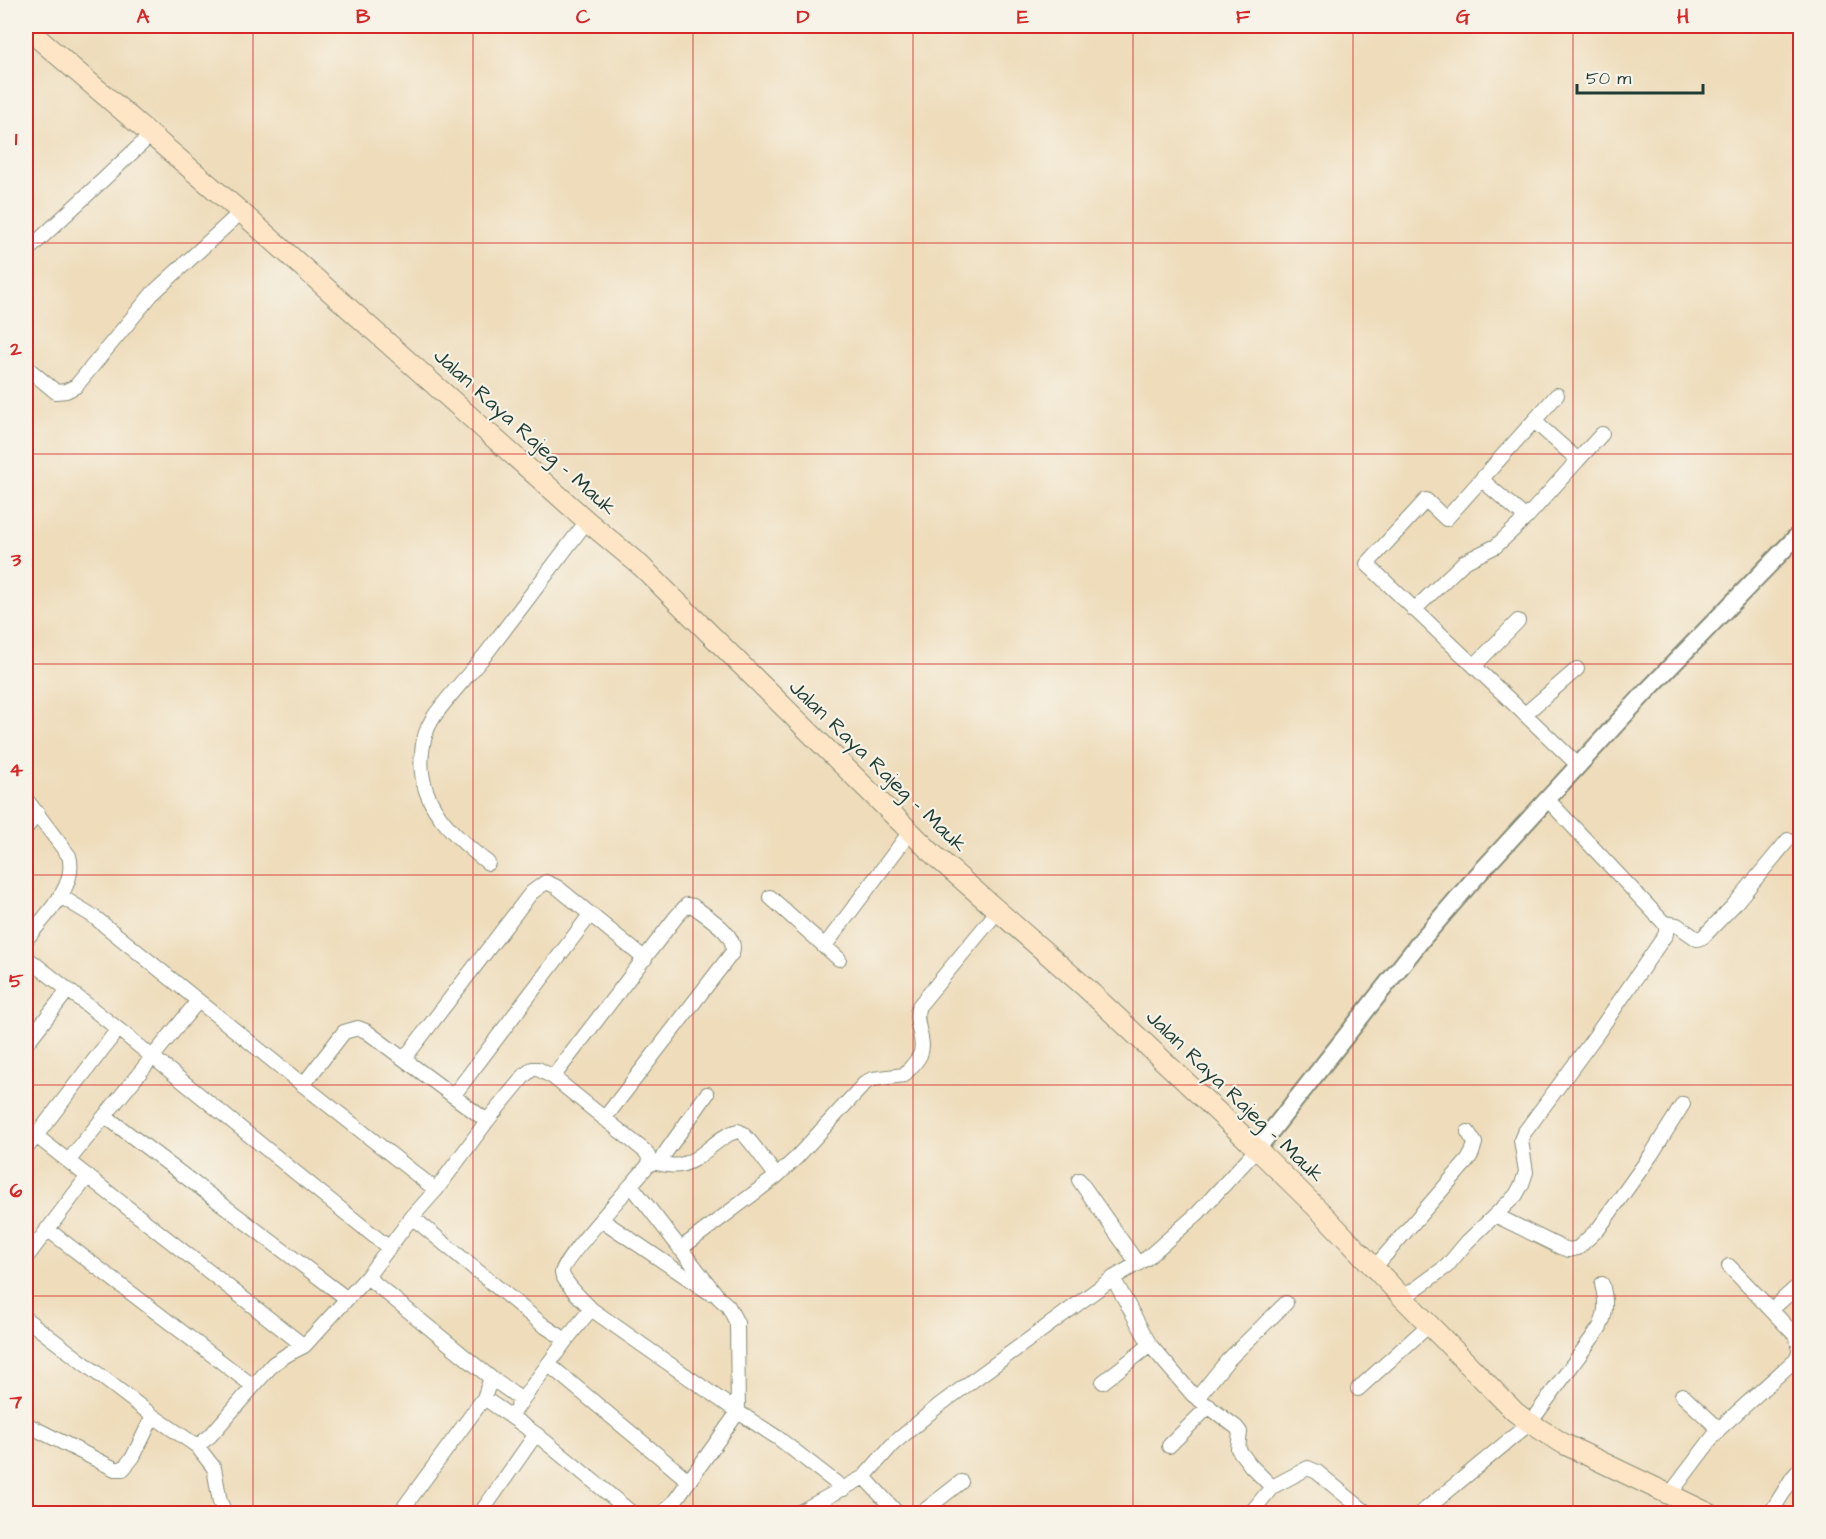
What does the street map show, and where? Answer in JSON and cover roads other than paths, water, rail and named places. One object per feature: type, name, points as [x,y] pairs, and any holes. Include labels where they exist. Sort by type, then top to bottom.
[{"type":"main road","name":"Jalan Raya Rajeg - Mauk","points":[[26,28],[241,212],[587,521],[641,566],[909,832],[997,912],[1086,987],[1257,1149],[1515,1412],[1564,1444],[1710,1514]]},
{"type":"street","points":[[26,252],[151,135]]},
{"type":"street","points":[[26,367],[56,392],[66,391],[76,386],[152,294],[241,212]]},
{"type":"street","points":[[1557,395],[1446,519],[1425,500],[1367,564],[1579,766]]},
{"type":"street","points":[[1534,421],[1578,460]]},
{"type":"street","points":[[1414,609],[1464,562],[1496,546],[1526,518],[1602,434]]},
{"type":"street","points":[[1482,480],[1526,518]]},
{"type":"street","points":[[488,863],[462,844],[431,805],[423,786],[420,767],[426,731],[587,521]]},
{"type":"street","points":[[796,1514],[864,1477],[893,1444],[938,1406],[1113,1278],[1147,1258],[1198,1213],[1257,1149],[1423,938],[1474,879],[1643,695],[1800,533]]},
{"type":"street","points":[[1475,665],[1518,621]]},
{"type":"street","points":[[1525,714],[1577,669]]},
{"type":"street","points":[[26,799],[69,856],[72,867],[71,877],[60,896],[26,940]]},
{"type":"street","points":[[1403,1299],[1447,1266],[1467,1242],[1508,1204],[1522,1184],[1526,1172],[1521,1140],[1524,1133],[1666,934],[1664,923],[1548,800]]},
{"type":"street","points":[[26,828],[38,813]]},
{"type":"street","points":[[824,946],[909,832]]},
{"type":"street","points":[[1664,923],[1677,925],[1697,939],[1703,937],[1733,906],[1788,840]]},
{"type":"street","points":[[404,1059],[531,893],[546,882],[552,884],[645,959]]},
{"type":"street","points":[[60,896],[93,916],[436,1190]]},
{"type":"street","points":[[770,897],[839,959]]},
{"type":"street","points":[[553,1077],[676,917],[689,904],[730,936],[734,949],[729,957],[604,1119]]},
{"type":"street","points":[[680,1249],[777,1176],[866,1082],[904,1075],[919,1058],[922,1043],[917,1012],[920,1006],[997,912]]},
{"type":"street","points":[[453,1096],[590,915]]},
{"type":"street","points":[[26,957],[389,1248]]},
{"type":"street","points":[[26,1044],[68,990]]},
{"type":"street","points":[[69,1160],[154,1058],[198,1000]]},
{"type":"street","points":[[303,1085],[344,1032],[358,1028],[366,1031],[487,1121]]},
{"type":"street","points":[[26,1149],[31,1132],[118,1029]]},
{"type":"street","points":[[197,1446],[210,1436],[273,1364],[304,1346],[367,1277],[487,1121],[532,1069],[545,1071],[553,1077],[633,1140],[657,1163],[672,1166],[690,1162],[727,1135],[738,1131],[747,1136],[777,1176]]},
{"type":"street","points":[[708,1094],[663,1156],[632,1185],[572,1253],[562,1268],[563,1277],[591,1309],[778,1438],[844,1489]]},
{"type":"street","points":[[1495,1215],[1560,1247],[1569,1250],[1578,1248],[1599,1228],[1657,1147],[1683,1104]]},
{"type":"street","points":[[105,1116],[346,1298]]},
{"type":"street","points":[[31,1132],[304,1346]]},
{"type":"street","points":[[1374,1268],[1468,1160],[1475,1143],[1468,1132]]},
{"type":"street","points":[[26,1258],[88,1176]]},
{"type":"street","points":[[1079,1180],[1137,1264]]},
{"type":"street","points":[[632,1185],[680,1249],[728,1306],[737,1323],[738,1412],[675,1502],[662,1514]]},
{"type":"street","points":[[412,1217],[543,1325],[566,1340]]},
{"type":"street","points":[[602,1220],[719,1298]]},
{"type":"street","points":[[46,1229],[253,1386]]},
{"type":"street","points":[[1670,1494],[1719,1429],[1796,1359],[1800,1352],[1800,1344],[1795,1335],[1729,1266]]},
{"type":"street","points":[[367,1277],[491,1378],[522,1400]]},
{"type":"street","points":[[1113,1278],[1150,1345],[1203,1402],[1236,1427],[1240,1432],[1238,1449],[1242,1456],[1272,1487]]},
{"type":"street","points":[[1420,1514],[1530,1423],[1600,1328],[1605,1317],[1606,1304],[1602,1284]]},
{"type":"street","points":[[1771,1310],[1800,1284]]},
{"type":"street","points":[[1169,1446],[1203,1402],[1228,1360],[1286,1303]]},
{"type":"street","points":[[510,1417],[591,1309]]},
{"type":"street","points":[[26,1319],[153,1416],[197,1446],[214,1468],[220,1502],[226,1514]]},
{"type":"street","points":[[1358,1389],[1429,1325]]},
{"type":"street","points":[[1103,1382],[1150,1345]]},
{"type":"street","points":[[548,1364],[689,1481]]},
{"type":"street","points":[[399,1514],[484,1398],[491,1378]]},
{"type":"street","points":[[1682,1395],[1719,1429]]},
{"type":"street","points":[[484,1398],[536,1434],[633,1514]]},
{"type":"street","points":[[26,1424],[115,1469],[123,1469],[133,1457],[153,1416]]},
{"type":"street","points":[[480,1514],[536,1434]]},
{"type":"street","points":[[1250,1514],[1272,1487],[1308,1468],[1317,1472],[1368,1514]]},
{"type":"street","points":[[1770,1514],[1800,1469]]},
{"type":"street","points":[[864,1477],[898,1514]]},
{"type":"street","points":[[920,1514],[962,1482]]}]
